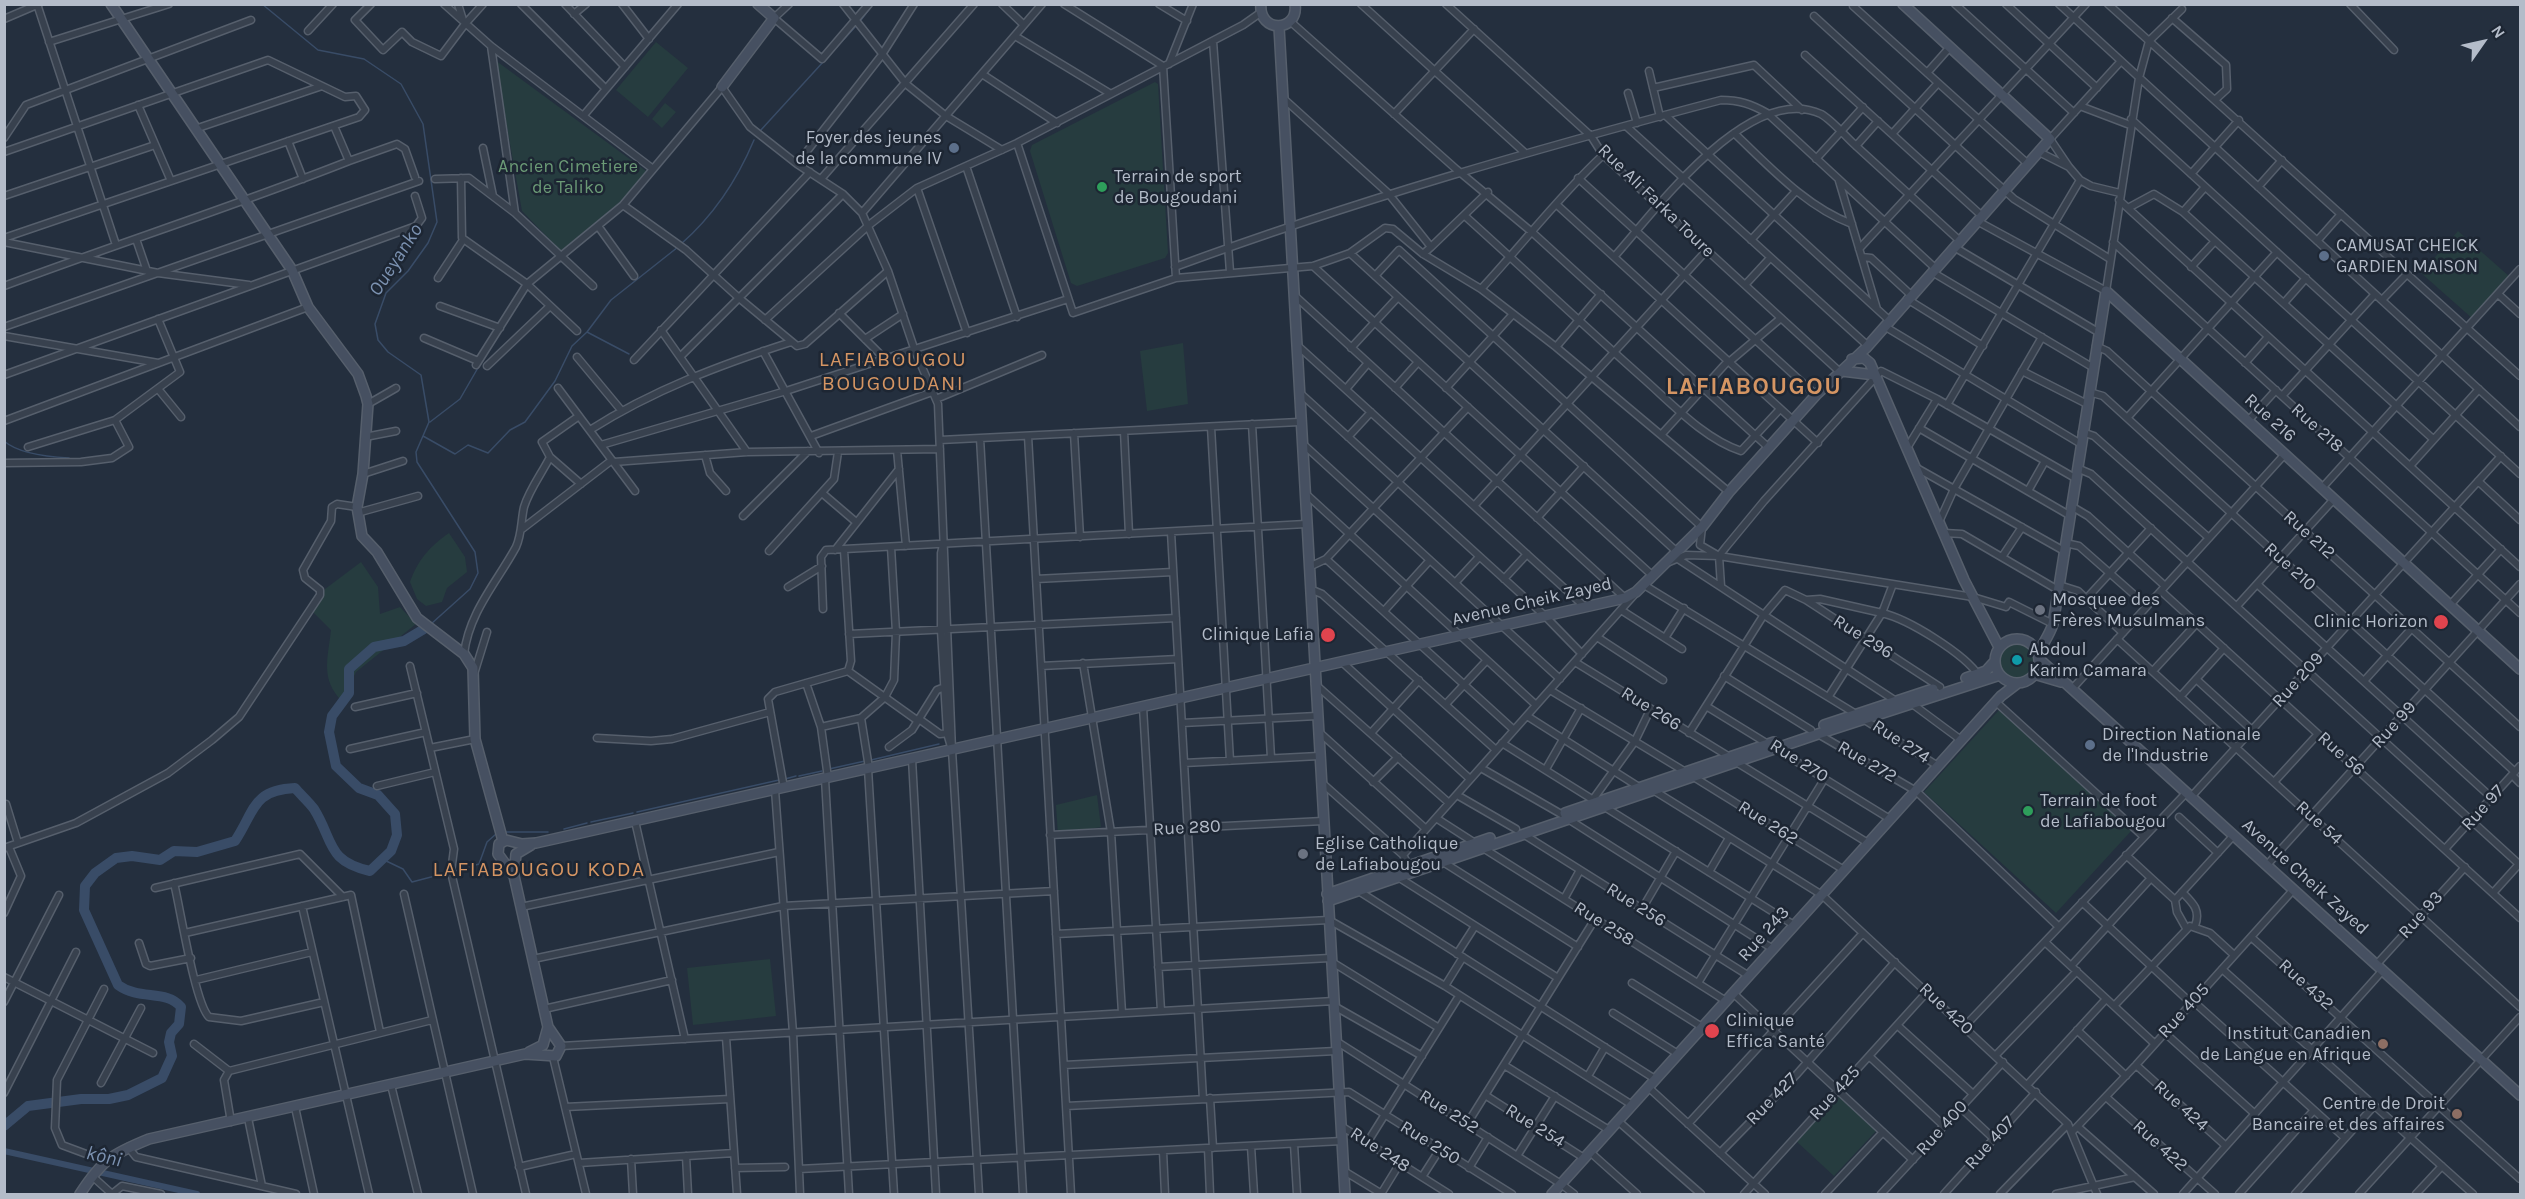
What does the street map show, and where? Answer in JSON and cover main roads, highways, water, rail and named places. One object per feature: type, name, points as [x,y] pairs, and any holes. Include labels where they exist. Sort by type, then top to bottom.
[{"type":"waterway","name":"Oueyanko","points":[[262,4],[318,50],[364,59],[401,84],[423,124],[437,222],[428,243],[408,271],[386,293],[375,324],[378,340],[388,352],[421,375],[429,422],[416,452],[417,462],[475,552],[478,573],[470,589],[431,624]]},
{"type":"waterway","points":[[861,20],[873,4]]},
{"type":"waterway","points":[[760,131],[856,26]]},
{"type":"waterway","points":[[681,244],[724,196],[754,140]]},
{"type":"waterway","points":[[423,436],[455,454],[468,445],[488,453],[510,430],[525,422],[555,381],[572,346],[587,332],[611,300],[678,247]]},
{"type":"waterway","points":[[587,332],[629,354]]},
{"type":"waterway","points":[[481,362],[489,350]]},
{"type":"waterway","points":[[430,422],[460,399],[479,366]]},
{"type":"waterway","points":[[4,441],[26,452],[69,458]]},
{"type":"waterway","points":[[4,1126],[28,1106],[81,1099],[109,1099],[128,1095],[162,1078],[172,1056],[169,1042],[171,1033],[179,1024],[181,1007],[168,998],[135,993],[118,985],[84,910],[85,886],[95,873],[116,858],[132,856],[160,860],[174,851],[197,852],[235,841],[256,804],[262,798],[270,793],[295,788],[314,809],[333,848],[346,862],[370,871],[391,851],[397,835],[395,814],[378,795],[359,788],[336,766],[329,732],[332,716],[349,693],[349,669],[374,647],[404,641],[424,629]]},
{"type":"waterway","points":[[871,760],[939,744]]},
{"type":"waterway","points":[[829,769],[865,761]]},
{"type":"waterway","points":[[799,776],[822,771]]},
{"type":"waterway","points":[[785,779],[796,776]]},
{"type":"waterway","points":[[637,812],[779,780]]},
{"type":"waterway","points":[[591,822],[633,813]]},
{"type":"waterway","points":[[564,829],[587,823]]},
{"type":"waterway","points":[[504,832],[548,832]]},
{"type":"waterway","points":[[455,871],[479,864],[487,842],[496,834]]},
{"type":"waterway","points":[[382,859],[403,869],[412,882],[450,872]]},
{"type":"waterway","name":"kôni","points":[[4,1151],[197,1194]]},
{"type":"place","name":"Foyer des jeunes de la commune IV","points":[[954,148]]},
{"type":"place","name":"Terrain de sport de Bougoudani","points":[[1102,187]]},
{"type":"place","name":"CAMUSAT CHEICK GARDIEN MAISON","points":[[2324,256]]},
{"type":"place","name":"Mosquee des Frères Musulmans","points":[[2040,610]]},
{"type":"place","name":"Clinic Horizon","points":[[2441,622]]},
{"type":"place","name":"Clinique Lafia","points":[[1328,635]]},
{"type":"place","name":"Abdoul Karim Camara","points":[[2017,660]]},
{"type":"place","name":"Direction Nationale de l'Industrie","points":[[2090,745]]},
{"type":"place","name":"Terrain de foot de Lafiabougou","points":[[2028,811]]},
{"type":"place","name":"Eglise Catholique de Lafiabougou","points":[[1303,854]]},
{"type":"place","name":"Clinique Effica Santé","points":[[1712,1031]]},
{"type":"place","name":"Institut Canadien de Langue en Afrique","points":[[2383,1044]]},
{"type":"place","name":"Centre de Droit Bancaire et des affaires","points":[[2457,1114]]},
{"type":"district","name":"LAFIABOUGOU BOUGOUDANI","points":[[893,372]]},
{"type":"district","name":"LAFIABOUGOU","points":[[1754,387]]},
{"type":"district","name":"LAFIABOUGOU KODA","points":[[539,870]]},
{"type":"park label","name":"Ancien Cimetiere de Taliko","points":[[568,177]]}]
